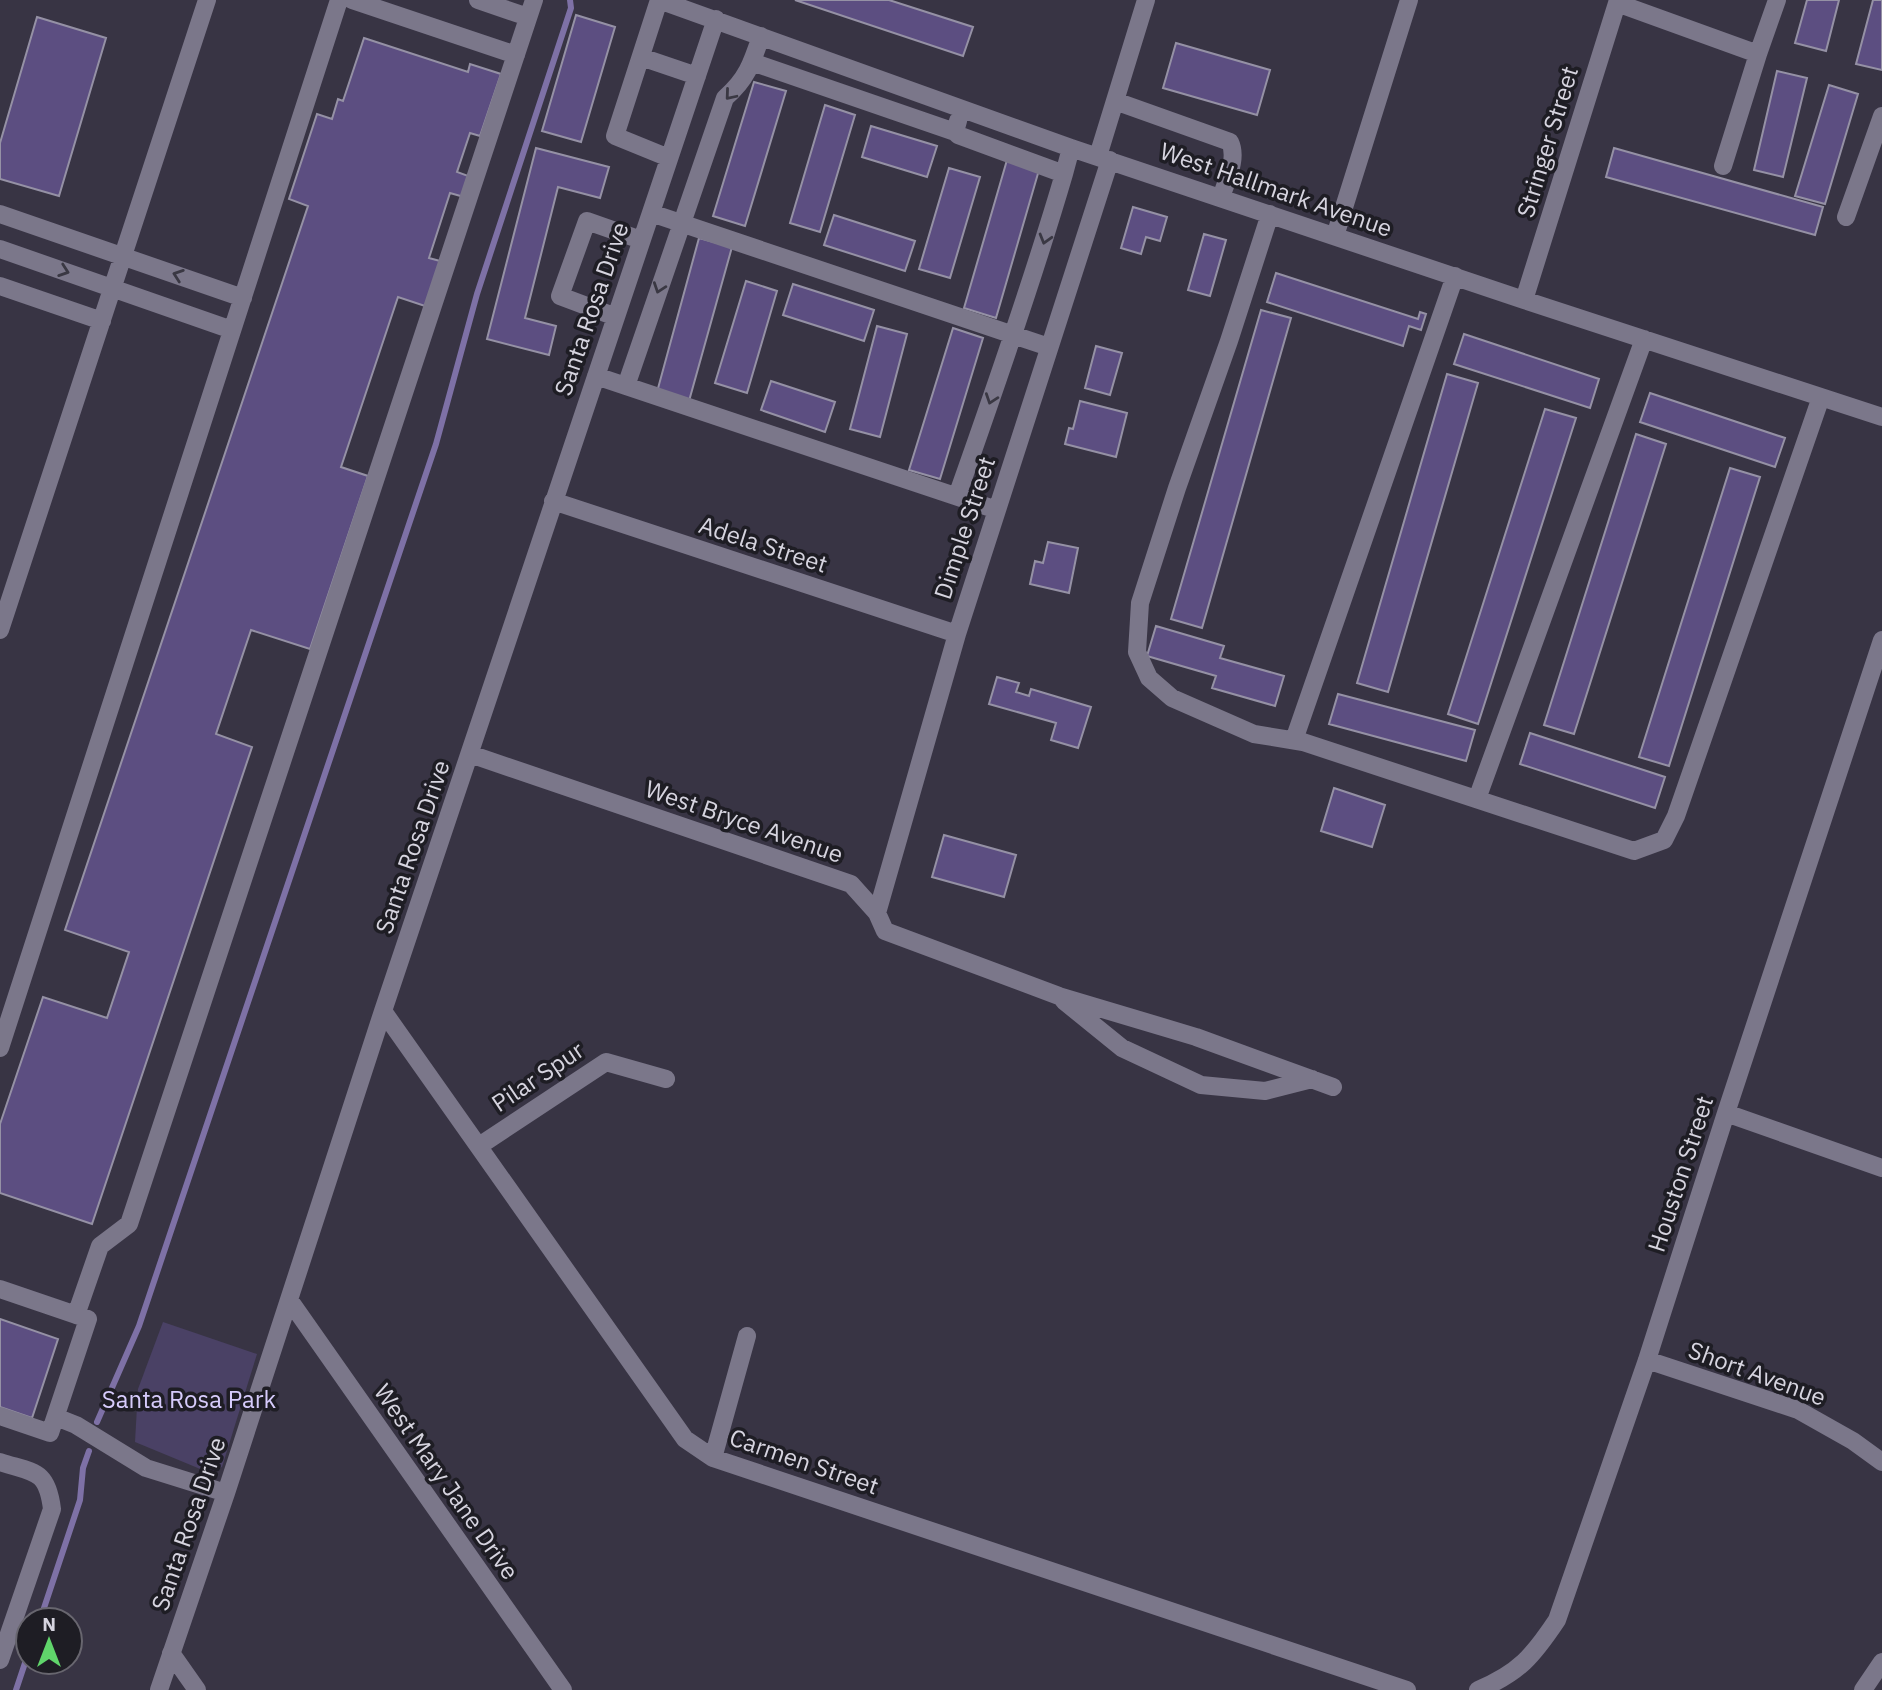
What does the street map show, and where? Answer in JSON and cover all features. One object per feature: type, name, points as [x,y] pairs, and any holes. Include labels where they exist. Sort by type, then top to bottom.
[{"type":"street","points":[[0,630],[207,0]]},
{"type":"street","points":[[1,1040],[7,1002],[243,298],[339,0]]},
{"type":"street","points":[[352,0],[516,55]]},
{"type":"street","points":[[478,0],[528,18]]},
{"type":"street","points":[[76,1315],[100,1246],[129,1224],[534,0]]},
{"type":"street","points":[[659,0],[615,136],[669,158]]},
{"type":"street","name":"West Hallmark Avenue","points":[[659,0],[1072,148],[1524,300],[1882,416]]},
{"type":"street","name":"Dimple Street","points":[[877,913],[957,634],[1049,347],[1104,158],[1115,101],[1146,0]]},
{"type":"street","points":[[1335,236],[1409,0]]},
{"type":"street","points":[[1723,166],[1777,0]]},
{"type":"street","points":[[1618,1],[1758,54]]},
{"type":"street","name":"Stringer Street","points":[[1524,300],[1618,1]]},
{"type":"street","name":"Santa Rosa Drive","points":[[159,1690],[290,1301],[383,1011],[716,19]]},
{"type":"street","points":[[626,386],[725,98],[749,70],[761,36]]},
{"type":"street","points":[[640,57],[697,76]]},
{"type":"street","points":[[752,62],[955,132],[1064,174]]},
{"type":"street","points":[[1115,101],[1230,142],[1233,149],[1232,161],[1221,198]]},
{"type":"street","points":[[955,132],[961,107]]},
{"type":"street","points":[[1846,217],[1882,117]]},
{"type":"street","points":[[957,496],[1042,251],[1072,148]]},
{"type":"street","points":[[650,213],[1049,347]]},
{"type":"street","points":[[0,214],[243,298]]},
{"type":"street","points":[[1270,214],[1140,603],[1137,652],[1149,678],[1172,698],[1254,734],[1294,740],[1634,850],[1664,840],[1676,816],[1821,397]]},
{"type":"street","points":[[616,317],[560,296],[587,221],[641,240]]},
{"type":"street","points":[[0,249],[232,330]]},
{"type":"street","points":[[1294,740],[1455,276]]},
{"type":"street","points":[[0,286],[102,321]]},
{"type":"street","points":[[1477,799],[1644,339]]},
{"type":"street","points":[[596,376],[997,510]]},
{"type":"street","name":"Adela Street","points":[[553,502],[957,634]]},
{"type":"street","name":"Houston Street","points":[[1478,1690],[1499,1682],[1523,1664],[1538,1649],[1557,1620],[1647,1360],[1882,640]]},
{"type":"street","name":"West Bryce Avenue","points":[[470,754],[851,884],[877,913],[885,931],[1059,996],[1196,1037],[1333,1087]]},
{"type":"street","name":"West Bryce Avenue","points":[[1059,996],[1122,1048],[1201,1085],[1265,1091],[1312,1079]]},
{"type":"street","name":"Carmen Street","points":[[383,1011],[685,1439],[713,1458],[1407,1690]]},
{"type":"street","name":"Pilar Spur","points":[[479,1146],[606,1062],[666,1079]]},
{"type":"street","points":[[1726,1113],[1882,1168]]},
{"type":"street","points":[[0,1289],[88,1319],[50,1433],[0,1416]]},
{"type":"street","name":"West Mary Jane Drive","points":[[290,1301],[562,1690]]},
{"type":"street","points":[[713,1458],[747,1336]]},
{"type":"street","name":"Short Avenue","points":[[1647,1360],[1798,1410],[1853,1441],[1882,1462]]},
{"type":"street","points":[[56,1417],[76,1425],[146,1468],[226,1493]]},
{"type":"street","points":[[0,1462],[42,1478],[50,1490],[52,1509],[0,1660]]},
{"type":"street","points":[[171,1653],[197,1690]]},
{"type":"street","points":[[1863,1690],[1882,1662]]},
{"type":"green space","name":"Santa Rosa Park","points":[[163,1322],[257,1354],[222,1467],[210,1473],[135,1442],[138,1389]]},
{"type":"building","points":[[795,0],[889,0],[973,27],[963,56]]},
{"type":"building","points":[[1807,0],[1839,0],[1826,51],[1795,43]]},
{"type":"building","points":[[1873,0],[1882,0],[1882,70],[1856,64]]},
{"type":"building","points":[[576,15],[615,27],[581,142],[542,131]]},
{"type":"building","points":[[37,17],[106,38],[59,196],[0,179],[0,143]]},
{"type":"building","points":[[364,38],[468,72],[470,64],[501,74],[480,136],[470,133],[457,172],[471,177],[464,197],[450,193],[429,258],[440,261],[425,306],[398,297],[341,467],[368,476],[310,649],[251,630],[216,734],[252,747],[92,1224],[0,1193],[0,1124],[43,997],[107,1018],[129,952],[65,930],[308,206],[289,199],[317,114],[332,119],[338,99],[343,101]]},
{"type":"building","points":[[1176,43],[1270,70],[1257,115],[1163,88]]},
{"type":"building","points":[[1777,71],[1807,78],[1783,177],[1754,170]]},
{"type":"building","points":[[754,82],[786,91],[745,226],[713,216]]},
{"type":"building","points":[[1829,85],[1858,94],[1825,204],[1795,196]]},
{"type":"building","points":[[825,105],[855,115],[820,232],[790,223]]},
{"type":"building","points":[[871,126],[937,146],[927,177],[862,157]]},
{"type":"building","points":[[536,148],[609,167],[600,198],[558,187],[525,318],[556,326],[549,355],[487,339]]},
{"type":"building","points":[[1614,148],[1823,207],[1815,235],[1606,177]]},
{"type":"building","points":[[1007,160],[1039,170],[996,318],[964,308]]},
{"type":"building","points":[[949,168],[980,177],[950,278],[919,269]]},
{"type":"building","points":[[1133,207],[1167,217],[1160,241],[1146,237],[1141,254],[1121,248]]},
{"type":"building","points":[[834,215],[915,241],[905,271],[824,245]]},
{"type":"building","points":[[1204,234],[1226,240],[1210,296],[1188,290]]},
{"type":"building","points":[[699,238],[732,247],[689,401],[657,392]]},
{"type":"building","points":[[1276,273],[1418,319],[1420,312],[1426,314],[1421,330],[1409,326],[1403,346],[1267,302]]},
{"type":"building","points":[[746,281],[777,291],[747,393],[715,383]]},
{"type":"building","points":[[793,284],[874,310],[864,341],[783,315]]},
{"type":"building","points":[[1261,310],[1291,318],[1202,628],[1171,619]]},
{"type":"building","points":[[877,326],[907,334],[880,437],[850,429]]},
{"type":"building","points":[[953,328],[983,338],[940,479],[909,470]]},
{"type":"building","points":[[1464,334],[1599,379],[1590,408],[1454,364]]},
{"type":"building","points":[[1096,346],[1122,353],[1110,395],[1085,388]]},
{"type":"building","points":[[1447,374],[1478,383],[1388,692],[1357,683]]},
{"type":"building","points":[[771,381],[835,402],[825,432],[761,410]]},
{"type":"building","points":[[1650,393],[1785,438],[1775,467],[1640,422]]},
{"type":"building","points":[[1080,401],[1127,413],[1116,457],[1065,444],[1069,428],[1073,429]]},
{"type":"building","points":[[1545,409],[1576,418],[1478,724],[1448,714]]},
{"type":"building","points":[[1636,434],[1666,444],[1574,734],[1544,725]]},
{"type":"building","points":[[1730,468],[1760,477],[1669,766],[1639,757]]},
{"type":"building","points":[[1048,542],[1078,548],[1069,593],[1030,584],[1035,561],[1043,563]]},
{"type":"building","points":[[1156,626],[1224,646],[1220,658],[1284,676],[1275,706],[1212,688],[1216,676],[1147,656]]},
{"type":"building","points":[[997,677],[1019,683],[1016,692],[1029,696],[1031,689],[1091,707],[1078,748],[1051,740],[1056,723],[989,704]]},
{"type":"building","points":[[1338,694],[1475,730],[1466,761],[1329,724]]},
{"type":"building","points":[[1530,733],[1665,777],[1655,808],[1520,764]]},
{"type":"building","points":[[1334,788],[1385,805],[1372,847],[1321,831]]},
{"type":"building","points":[[944,835],[1016,855],[1004,897],[932,877]]},
{"type":"building","points":[[0,1319],[58,1339],[32,1418],[0,1407]]},
{"type":"waterway","points":[[97,1422],[139,1326],[436,444],[477,294],[571,8],[570,0]]},
{"type":"waterway","points":[[45,1606],[80,1500],[83,1468],[89,1451]]},
{"type":"waterway","points":[[16,1690],[21,1676]]}]
